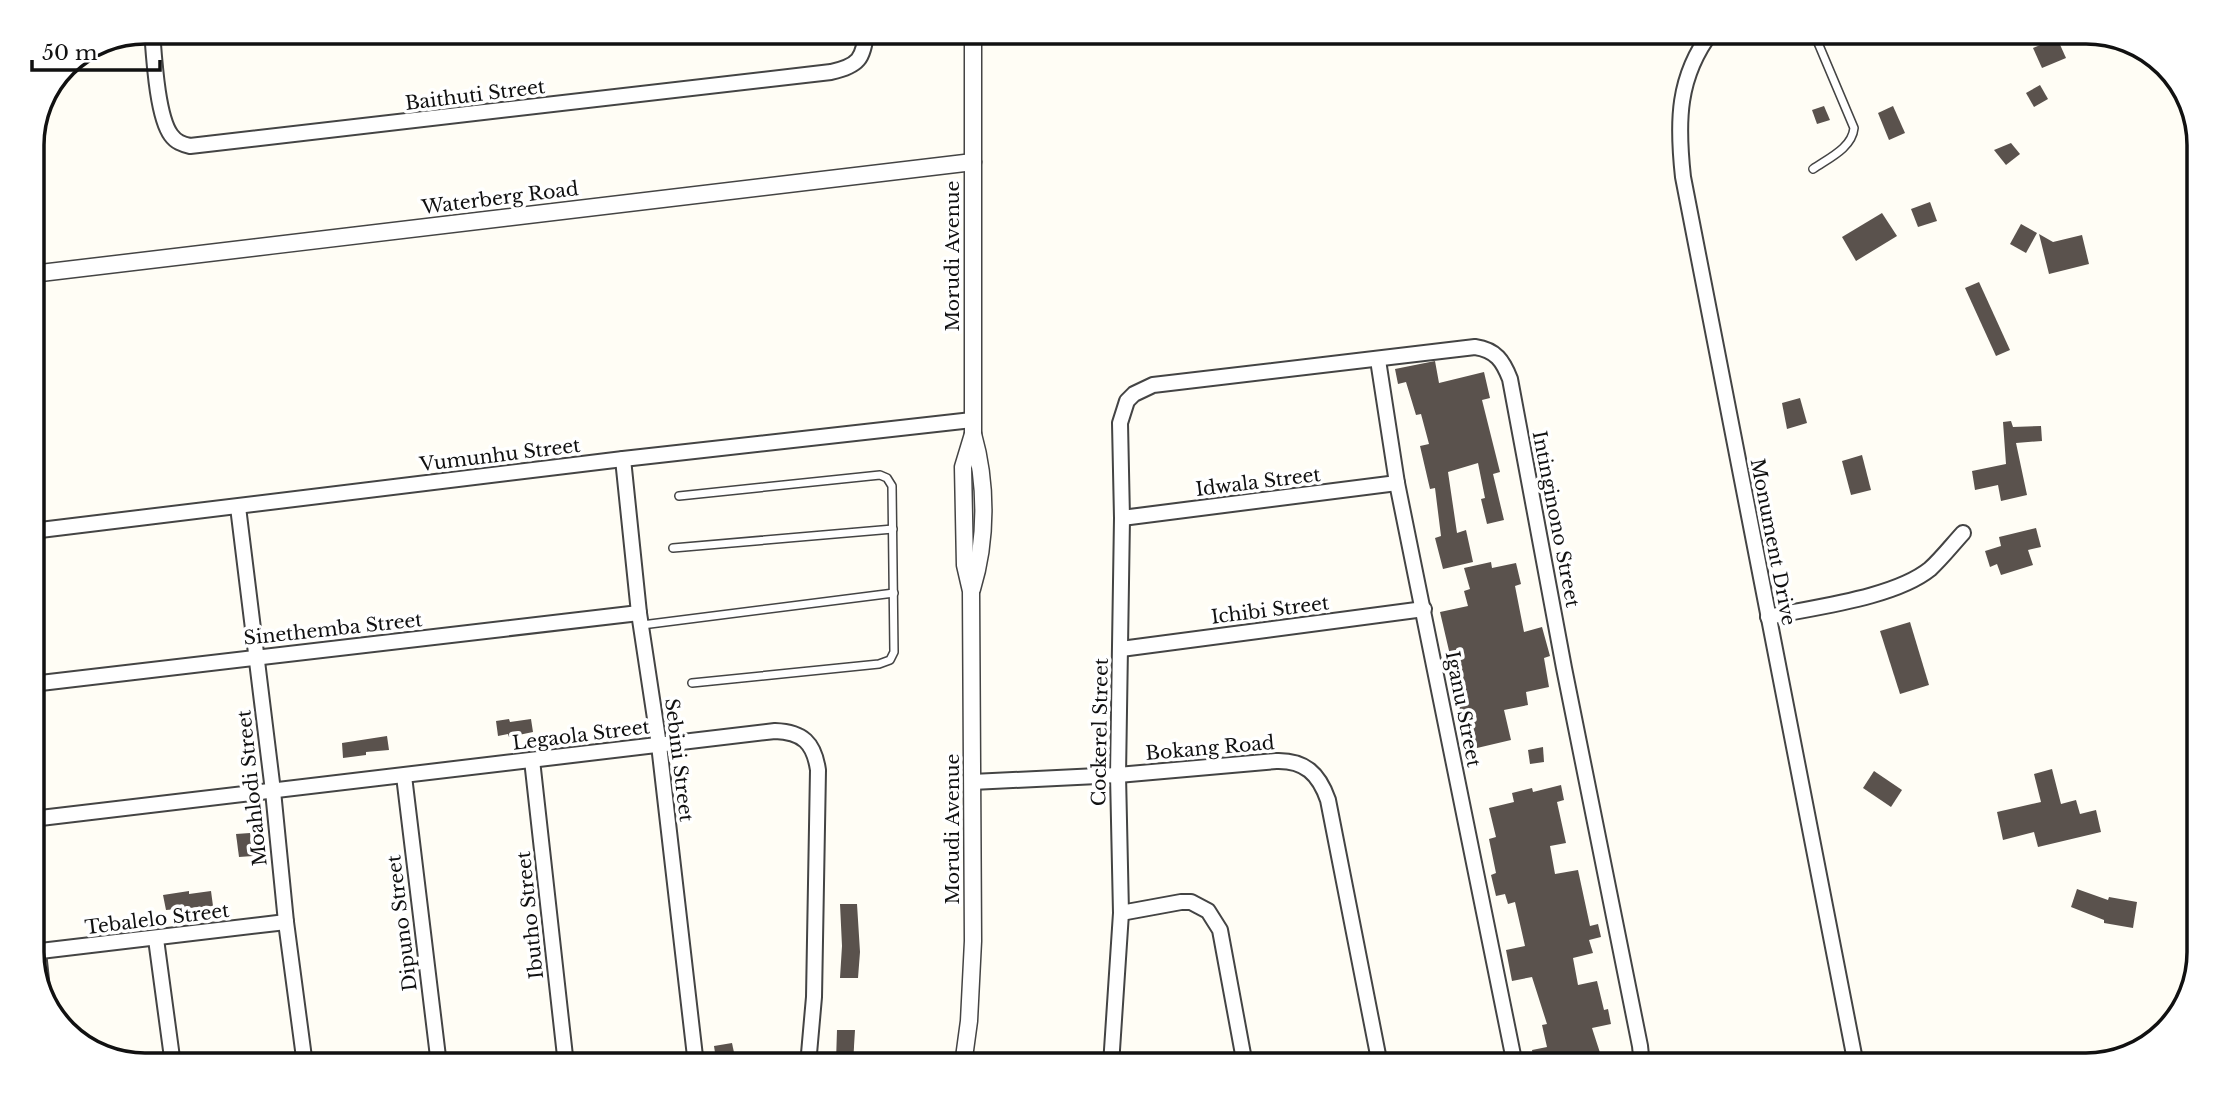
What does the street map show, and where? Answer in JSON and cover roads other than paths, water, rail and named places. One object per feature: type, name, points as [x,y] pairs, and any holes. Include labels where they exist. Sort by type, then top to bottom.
[{"type":"street","name":"Baithuti Street","points":[[154,44],[164,118],[173,138],[190,146],[831,72],[852,66],[858,61],[863,54],[864,44]]},
{"type":"street","name":"Morudi Avenue","points":[[965,1053],[973,941],[971,591],[980,563],[982,514],[981,464],[973,427],[973,44]]},
{"type":"street","name":"Monument Drive","points":[[1703,44],[1685,81],[1679,112],[1679,146],[1690,219],[1853,1053]]},
{"type":"street","name":"Waterberg Road","points":[[44,273],[973,162]]},
{"type":"street","name":"Intinginono Street","points":[[1127,401],[1134,394],[1153,385],[1475,348],[1494,352],[1510,379],[1641,1053]]},
{"type":"street","name":"Iganu Street","points":[[1378,360],[1398,483],[1511,1053]]},
{"type":"street","name":"Cockerel Street","points":[[1112,1053],[1121,913],[1118,775],[1122,518],[1120,423],[1127,401]]},
{"type":"street","name":"Vumunhu Street","points":[[44,530],[623,459],[973,427]]},
{"type":"street","name":"Sebini Street","points":[[623,459],[640,619],[659,745],[695,1053]]},
{"type":"street","name":"Idwala Street","points":[[1122,518],[1398,483]]},
{"type":"street","name":"Moahlodi Street","points":[[239,507],[303,1053]]},
{"type":"street","points":[[1769,617],[1894,588],[1929,569],[1963,533]]},
{"type":"street","name":"Ichibi Street","points":[[1121,649],[1424,609]]},
{"type":"street","name":"Sinethemba Street","points":[[44,683],[257,656],[640,619]]},
{"type":"street","name":"Legaola Street","points":[[44,818],[775,731],[797,734],[806,740],[813,750],[818,770],[814,997],[809,1053]]},
{"type":"street","name":"Ibutho Street","points":[[531,760],[565,1053]]},
{"type":"street","name":"Bokang Road","points":[[972,782],[1118,775],[1287,760],[1306,766],[1317,775],[1328,800],[1377,1053]]},
{"type":"street","name":"Dipuno Street","points":[[404,776],[437,1053]]},
{"type":"street","points":[[1121,913],[1191,902],[1208,911],[1215,919],[1222,938],[1243,1053]]},
{"type":"street","name":"Tebalelo Street","points":[[44,951],[286,922]]},
{"type":"street","points":[[156,939],[171,1053]]},
{"type":"lane","points":[[1813,169],[1849,144],[1854,128],[1818,44]]},
{"type":"lane","points":[[679,496],[880,475],[887,478],[892,486],[894,652],[890,660],[879,664],[692,683]]},
{"type":"lane","points":[[673,548],[893,529]]},
{"type":"lane","points":[[640,619],[894,593]]}]
